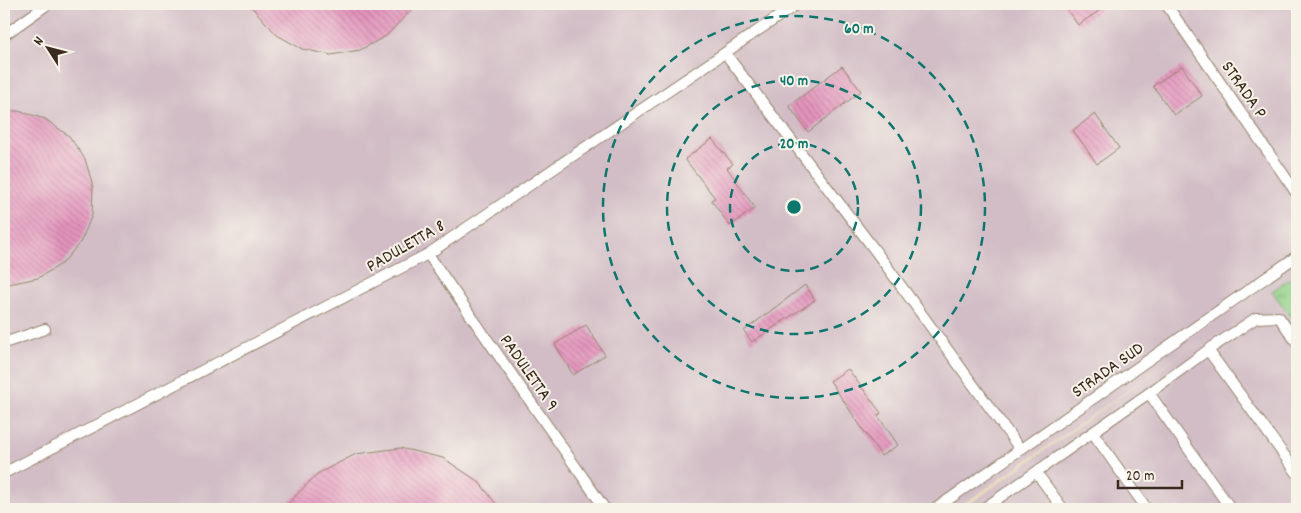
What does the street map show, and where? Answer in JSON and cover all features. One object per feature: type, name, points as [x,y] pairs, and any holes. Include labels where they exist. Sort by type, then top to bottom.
[{"type":"lane","points":[[4,35],[48,4]]},
{"type":"lane","name":"PADULETTA 8","points":[[4,473],[428,254],[797,4]]},
{"type":"lane","name":"STRADA P","points":[[1166,4],[1297,194]]},
{"type":"lane","points":[[726,53],[1020,449]]},
{"type":"lane","name":"PADULETTA 9","points":[[428,254],[605,509]]},
{"type":"lane","name":"STRADA SUD","points":[[934,509],[1297,256]]},
{"type":"lane","points":[[984,509],[1256,318],[1279,317],[1297,343]]},
{"type":"lane","points":[[4,343],[45,329]]},
{"type":"lane","points":[[1208,350],[1297,473]]},
{"type":"lane","points":[[1149,393],[1231,509]]},
{"type":"lane","points":[[1093,433],[1147,509]]},
{"type":"lane","points":[[1036,472],[1063,509]]},
{"type":"shaded area","points":[[4,4],[1297,4],[1297,274],[1272,291],[1297,326],[1297,509],[962,509],[1205,337],[956,509],[4,509]]},
{"type":"green space","points":[[1297,274],[1297,326],[1272,291]]},
{"type":"building","points":[[249,4],[417,4],[386,36],[360,50],[331,55],[302,49],[277,35]]},
{"type":"building","points":[[1063,4],[1109,4],[1078,25]]},
{"type":"building","points":[[842,66],[861,91],[808,132],[789,106]]},
{"type":"building","points":[[1182,66],[1202,96],[1174,115],[1153,86]]},
{"type":"building","points":[[4,111],[18,111],[45,119],[69,136],[85,159],[93,186],[92,215],[81,241],[63,263],[38,278],[4,285]]},
{"type":"building","points":[[1095,114],[1119,148],[1097,164],[1073,130]]},
{"type":"building","points":[[712,139],[733,164],[727,168],[755,208],[730,226],[711,200],[715,198],[685,159]]},
{"type":"building","points":[[805,285],[815,300],[752,342],[744,331]]},
{"type":"building","points":[[586,325],[605,355],[573,375],[555,344]]},
{"type":"building","points":[[848,369],[881,413],[878,416],[898,445],[881,456],[830,381]]},
{"type":"building","points":[[400,448],[443,458],[479,482],[500,509],[283,509],[317,474],[356,454]]}]
